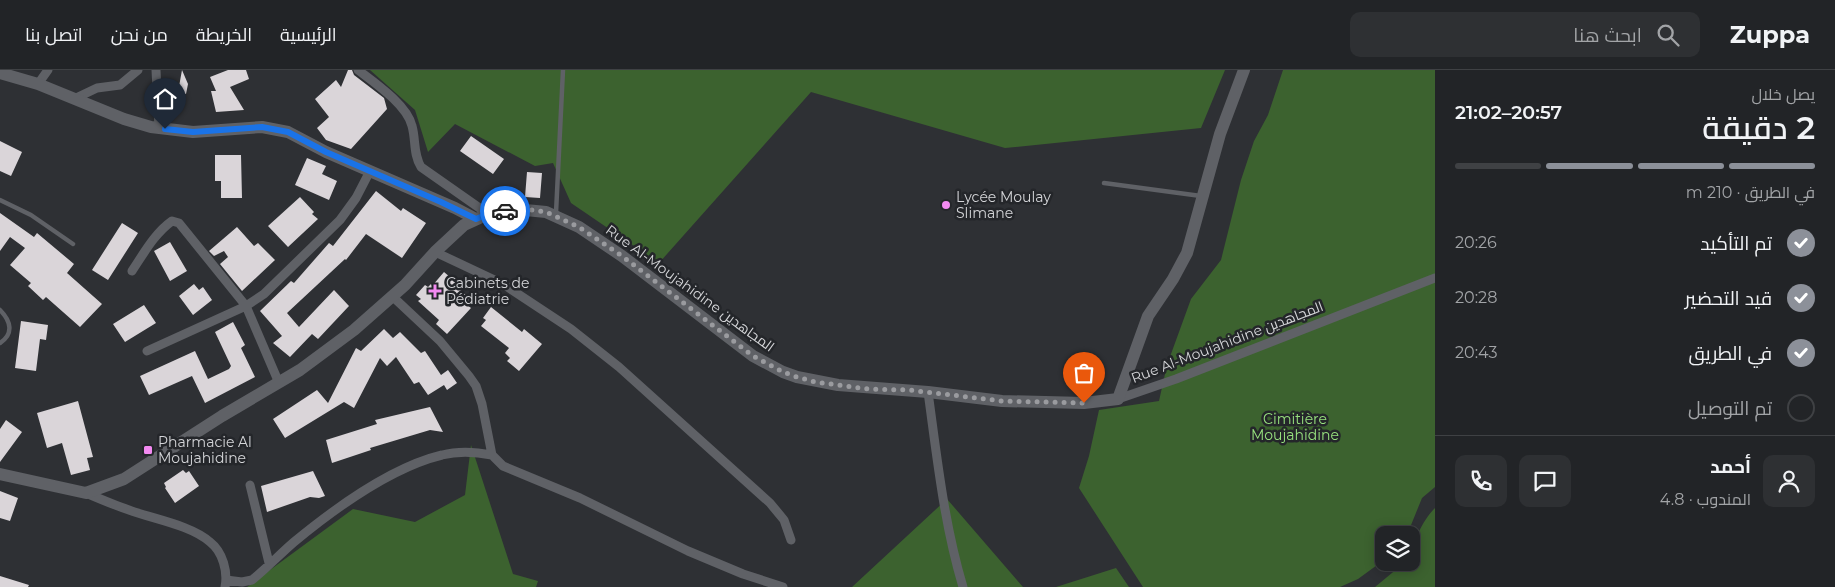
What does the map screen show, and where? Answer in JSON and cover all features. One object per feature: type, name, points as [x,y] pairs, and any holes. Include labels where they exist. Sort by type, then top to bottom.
[{"type":"street","points":[[38,84],[48,70]]},
{"type":"street","points":[[76,98],[96,88],[120,85],[138,70]]},
{"type":"street","points":[[156,70],[159,128]]},
{"type":"street","points":[[358,70],[400,106],[408,116],[414,131],[416,157],[421,167],[488,214]]},
{"type":"street","points":[[1118,400],[1148,316],[1173,279],[1186,253],[1197,220],[1220,134],[1244,70]]},
{"type":"street","points":[[0,73],[76,98],[124,119],[159,128],[193,132],[255,127],[281,130],[295,134],[318,148],[476,219]]},
{"type":"street","points":[[147,351],[246,306],[264,294],[332,229],[350,206],[370,170]]},
{"type":"street","name":"Rue Al-Moujahidine المجاهدين","points":[[86,493],[124,479],[222,416],[300,370],[365,322],[464,225],[488,214],[526,209],[556,215],[598,239],[748,352],[783,372],[815,382],[838,385],[1038,403],[1084,403],[1118,400],[1176,380],[1435,278]]},
{"type":"street","points":[[132,270],[157,236],[168,224],[175,221],[186,231],[216,271],[246,306],[279,383]]},
{"type":"street","points":[[435,252],[485,274],[522,295],[603,353],[770,503],[784,520],[791,540]]},
{"type":"street","points":[[392,296],[440,341],[462,366],[476,386],[482,404],[492,455],[502,466],[580,498],[688,552],[743,574],[783,587]]},
{"type":"street","points":[[928,392],[943,498],[955,562],[963,587]]},
{"type":"street","points":[[0,474],[86,493],[127,510],[193,532],[207,539],[221,554],[225,583],[252,580],[269,563],[342,506],[396,473],[443,455],[481,453],[492,455]]},
{"type":"street","points":[[250,485],[269,563]]},
{"type":"lane","points":[[556,215],[563,70]]},
{"type":"lane","points":[[1104,183],[1202,196]]},
{"type":"lane","points":[[0,200],[31,215],[73,244]]},
{"type":"lane","points":[[0,310],[8,319],[10,325],[9,334],[0,343]]},
{"type":"green space","points":[[370,70],[1225,70],[1201,128],[1005,148],[811,92],[659,263],[571,203],[553,163],[535,166],[455,124],[428,152],[415,110]]},
{"type":"green space","name":"Cimitière Moujahidine","points":[[1283,70],[1435,70],[1435,487],[1422,498],[1411,526],[1375,526],[1375,567],[1358,579],[1340,587],[1143,587],[1079,488],[1089,456],[1099,410],[1159,401],[1167,365],[1191,299],[1221,260],[1241,180],[1254,141],[1268,115]]},
{"type":"green space","points":[[471,445],[513,574],[538,581],[536,587],[247,587],[353,509],[415,522],[465,495]]},
{"type":"green space","points":[[947,499],[1023,587],[852,587]]},
{"type":"green space","points":[[1435,508],[1435,587],[1375,587],[1394,571],[1420,571],[1420,530]]},
{"type":"green space","points":[[1116,568],[1129,587],[1056,587]]},
{"type":"building","points":[[182,70],[188,84],[186,94],[178,92]]},
{"type":"building","points":[[228,70],[246,70],[249,79],[230,87],[244,110],[216,112],[211,91],[216,91],[210,77]]},
{"type":"building","points":[[348,70],[352,70],[354,75],[384,98],[387,109],[351,149],[326,140],[317,128],[329,117],[315,99],[336,80],[341,87]]},
{"type":"building","points":[[471,136],[504,159],[493,174],[460,151]]},
{"type":"building","points":[[0,141],[22,152],[11,176],[0,171]]},
{"type":"building","points":[[215,155],[241,155],[242,198],[221,198],[221,181],[215,181]]},
{"type":"building","points":[[307,158],[326,166],[322,174],[337,181],[329,200],[295,185]]},
{"type":"building","points":[[527,172],[542,173],[540,198],[525,197]]},
{"type":"building","points":[[376,191],[401,211],[403,208],[426,223],[402,258],[366,234],[346,260],[287,313],[299,327],[334,290],[349,306],[318,339],[312,334],[290,357],[273,343],[282,336],[260,311],[291,281],[294,283],[329,243],[333,246]]},
{"type":"building","points":[[300,197],[318,219],[288,247],[268,226]]},
{"type":"building","points":[[0,213],[34,237],[37,233],[74,264],[67,273],[102,304],[80,327],[46,297],[43,300],[28,286],[31,283],[10,265],[25,248],[10,237],[0,251]]},
{"type":"building","points":[[122,223],[138,233],[108,280],[92,270]]},
{"type":"building","points":[[237,227],[254,246],[258,243],[275,260],[242,291],[220,264],[228,257],[224,251],[214,256],[209,251]]},
{"type":"building","points":[[170,242],[187,271],[170,281],[154,251]]},
{"type":"building","points":[[444,272],[457,283],[455,285],[470,299],[466,304],[471,308],[447,334],[436,324],[439,320],[418,301],[421,299],[416,295],[425,285],[428,287],[431,284],[432,286]]},
{"type":"building","points":[[194,284],[199,290],[203,287],[212,300],[193,315],[179,296]]},
{"type":"building","points":[[144,305],[156,323],[125,342],[113,324]]},
{"type":"building","points":[[491,307],[522,332],[524,329],[542,344],[519,371],[507,361],[510,358],[505,353],[509,348],[481,326],[486,320],[483,318]]},
{"type":"building","points":[[21,321],[48,325],[46,340],[40,339],[36,371],[15,368]]},
{"type":"building","points":[[233,322],[245,345],[241,348],[255,377],[205,403],[192,376],[149,395],[140,376],[195,351],[208,379],[229,369],[231,366],[215,332]]},
{"type":"building","points":[[384,329],[393,338],[400,332],[421,353],[425,351],[441,375],[448,370],[457,383],[447,390],[444,385],[428,395],[419,382],[414,384],[396,357],[387,366],[380,358],[354,408],[344,402],[285,438],[273,419],[317,390],[328,403],[356,348],[361,351]]},
{"type":"building","points":[[78,401],[93,457],[87,458],[90,470],[71,475],[62,443],[47,448],[37,413]]},
{"type":"building","points":[[430,407],[443,432],[430,430],[370,448],[371,450],[332,463],[326,440],[377,424],[375,420]]},
{"type":"building","points":[[6,420],[22,432],[0,462],[0,429]]},
{"type":"building","points":[[183,470],[186,473],[189,471],[199,486],[175,503],[165,488],[164,483]]},
{"type":"building","points":[[313,471],[325,496],[319,498],[310,497],[267,512],[261,486]]},
{"type":"building","points":[[0,491],[18,498],[10,521],[0,518]]},
{"type":"building","points":[[0,576],[29,585],[28,587],[0,587]]},
{"type":"way so far","points":[[505,211],[515,209],[537,210],[556,215],[579,227],[622,256],[753,356],[768,365],[797,377],[815,382],[868,389],[889,388],[1002,401],[1084,403]]},
{"type":"place","name":"Lycée Moulay Slimane","points":[[946,205]]},
{"type":"place","name":"Cabinets de Pédiatrie","points":[[435,291]]},
{"type":"place","name":"Pharmacie Al Moujahidine","points":[[148,450]]},
{"type":"route","points":[[165,129],[193,132],[262,127],[281,130],[295,134],[326,152],[476,219],[488,214],[505,211]]}]
